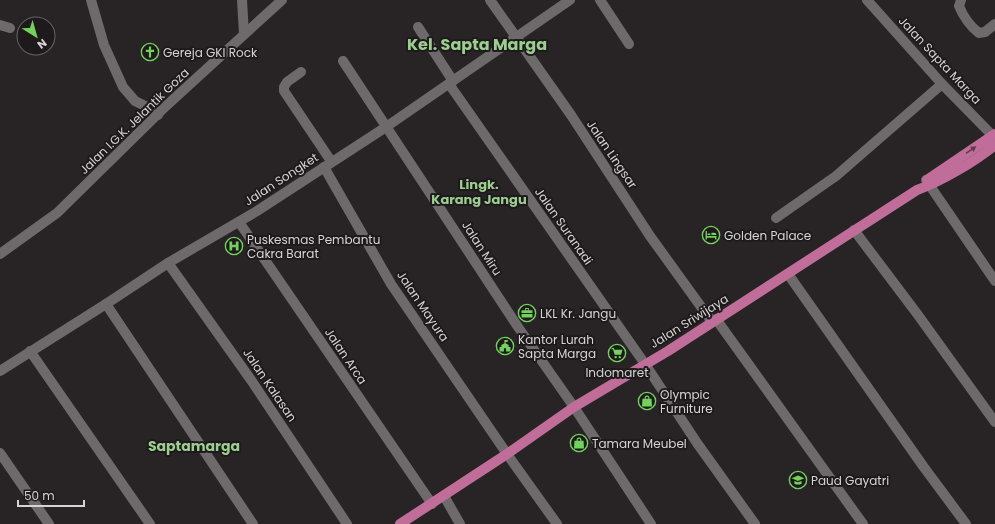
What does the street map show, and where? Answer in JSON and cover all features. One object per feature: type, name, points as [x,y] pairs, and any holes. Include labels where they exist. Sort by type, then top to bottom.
[{"type":"main road","name":"Jalan Sriwijaya","points":[[400,524],[507,454],[574,407],[668,351],[995,138]]},
{"type":"street","points":[[92,0],[104,45],[123,87],[135,101],[151,109],[158,115]]},
{"type":"street","points":[[242,0],[244,34]]},
{"type":"street","name":"Jalan I.G.K. Jelantik Goza","points":[[0,254],[57,213],[158,115],[282,0]]},
{"type":"street","name":"Jalan Lingsar","points":[[490,0],[603,162],[650,236],[863,524]]},
{"type":"street","name":"Jalan Songket","points":[[0,371],[168,263],[257,211],[386,127],[570,0]]},
{"type":"street","points":[[600,0],[629,44]]},
{"type":"street","points":[[962,0],[959,6],[962,12],[975,30],[979,33],[985,32],[995,24]]},
{"type":"street","name":"Jalan Sapta Marga","points":[[870,1],[942,84],[995,138]]},
{"type":"street","name":"Jalan Suranadi","points":[[418,26],[451,82],[645,364],[697,443],[755,524]]},
{"type":"street","name":"Jalan Miru","points":[[343,61],[518,327],[574,407],[651,524]]},
{"type":"street","name":"Jalan Mayura","points":[[301,72],[288,82],[284,87],[284,91],[327,164],[391,284],[507,454],[557,524]]},
{"type":"street","points":[[776,218],[836,176],[942,84]]},
{"type":"street","points":[[927,183],[995,281]]},
{"type":"street","name":"Jalan Arca","points":[[242,220],[432,504]]},
{"type":"street","points":[[854,230],[918,315],[995,422]]},
{"type":"street","name":"Jalan Kalasan","points":[[168,263],[252,380],[347,524]]},
{"type":"street","points":[[788,274],[923,466],[966,524]]},
{"type":"street","points":[[106,304],[253,524]]},
{"type":"street","points":[[30,351],[150,524]]},
{"type":"street","points":[[0,453],[49,524]]},
{"type":"street","points":[[444,496],[460,524]]},
{"type":"place","name":"Gereja GKI Rock","points":[[150,52]]},
{"type":"place","name":"Golden Palace","points":[[711,235]]},
{"type":"place","name":"Puskesmas Pembantu Cakra Barat","points":[[234,246]]},
{"type":"place","name":"LKL Kr. Jangu","points":[[527,313]]},
{"type":"place","name":"Kantor Lurah Sapta Marga","points":[[505,346]]},
{"type":"place","name":"Indomaret","points":[[617,353]]},
{"type":"place","name":"Olympic Furniture","points":[[647,401]]},
{"type":"place","name":"Tamara Meubel","points":[[579,443]]},
{"type":"place","name":"Paud Gayatri","points":[[798,480]]},
{"type":"district","name":"Kel. Sapta Marga","points":[[477,44]]},
{"type":"district","name":"Lingk. Karang Jangu","points":[[479,192]]},
{"type":"district","name":"Saptamarga","points":[[194,446]]}]
